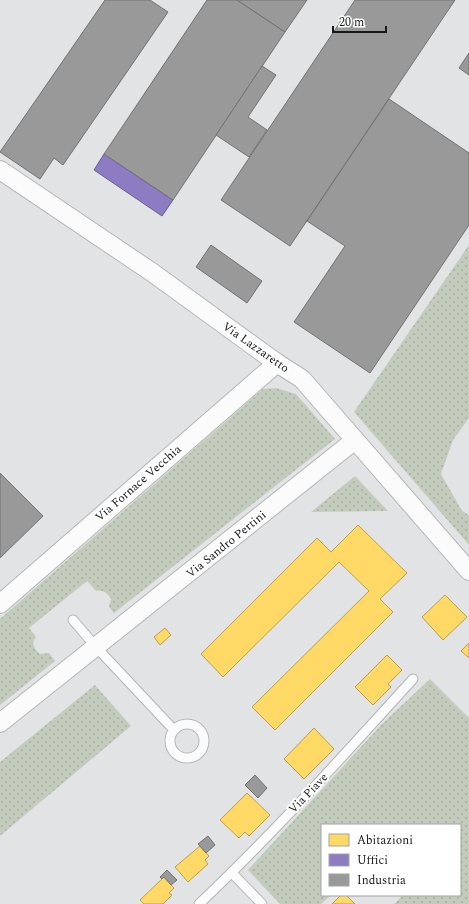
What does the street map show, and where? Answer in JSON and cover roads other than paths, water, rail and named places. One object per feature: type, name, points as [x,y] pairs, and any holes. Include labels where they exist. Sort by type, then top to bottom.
[{"type":"street","name":"Via Lazzaretto","points":[[0,170],[153,273],[277,363],[302,379],[469,571]]},
{"type":"street","name":"Via Fornace Vecchia","points":[[0,604],[277,363]]},
{"type":"street","name":"Via Sandro Pertini","points":[[0,723],[355,440]]},
{"type":"lane","points":[[73,620],[96,647],[174,730]]},
{"type":"lane","name":"Via Piave","points":[[199,904],[232,872],[331,769],[414,679]]},
{"type":"lane","points":[[232,872],[262,904]]}]
